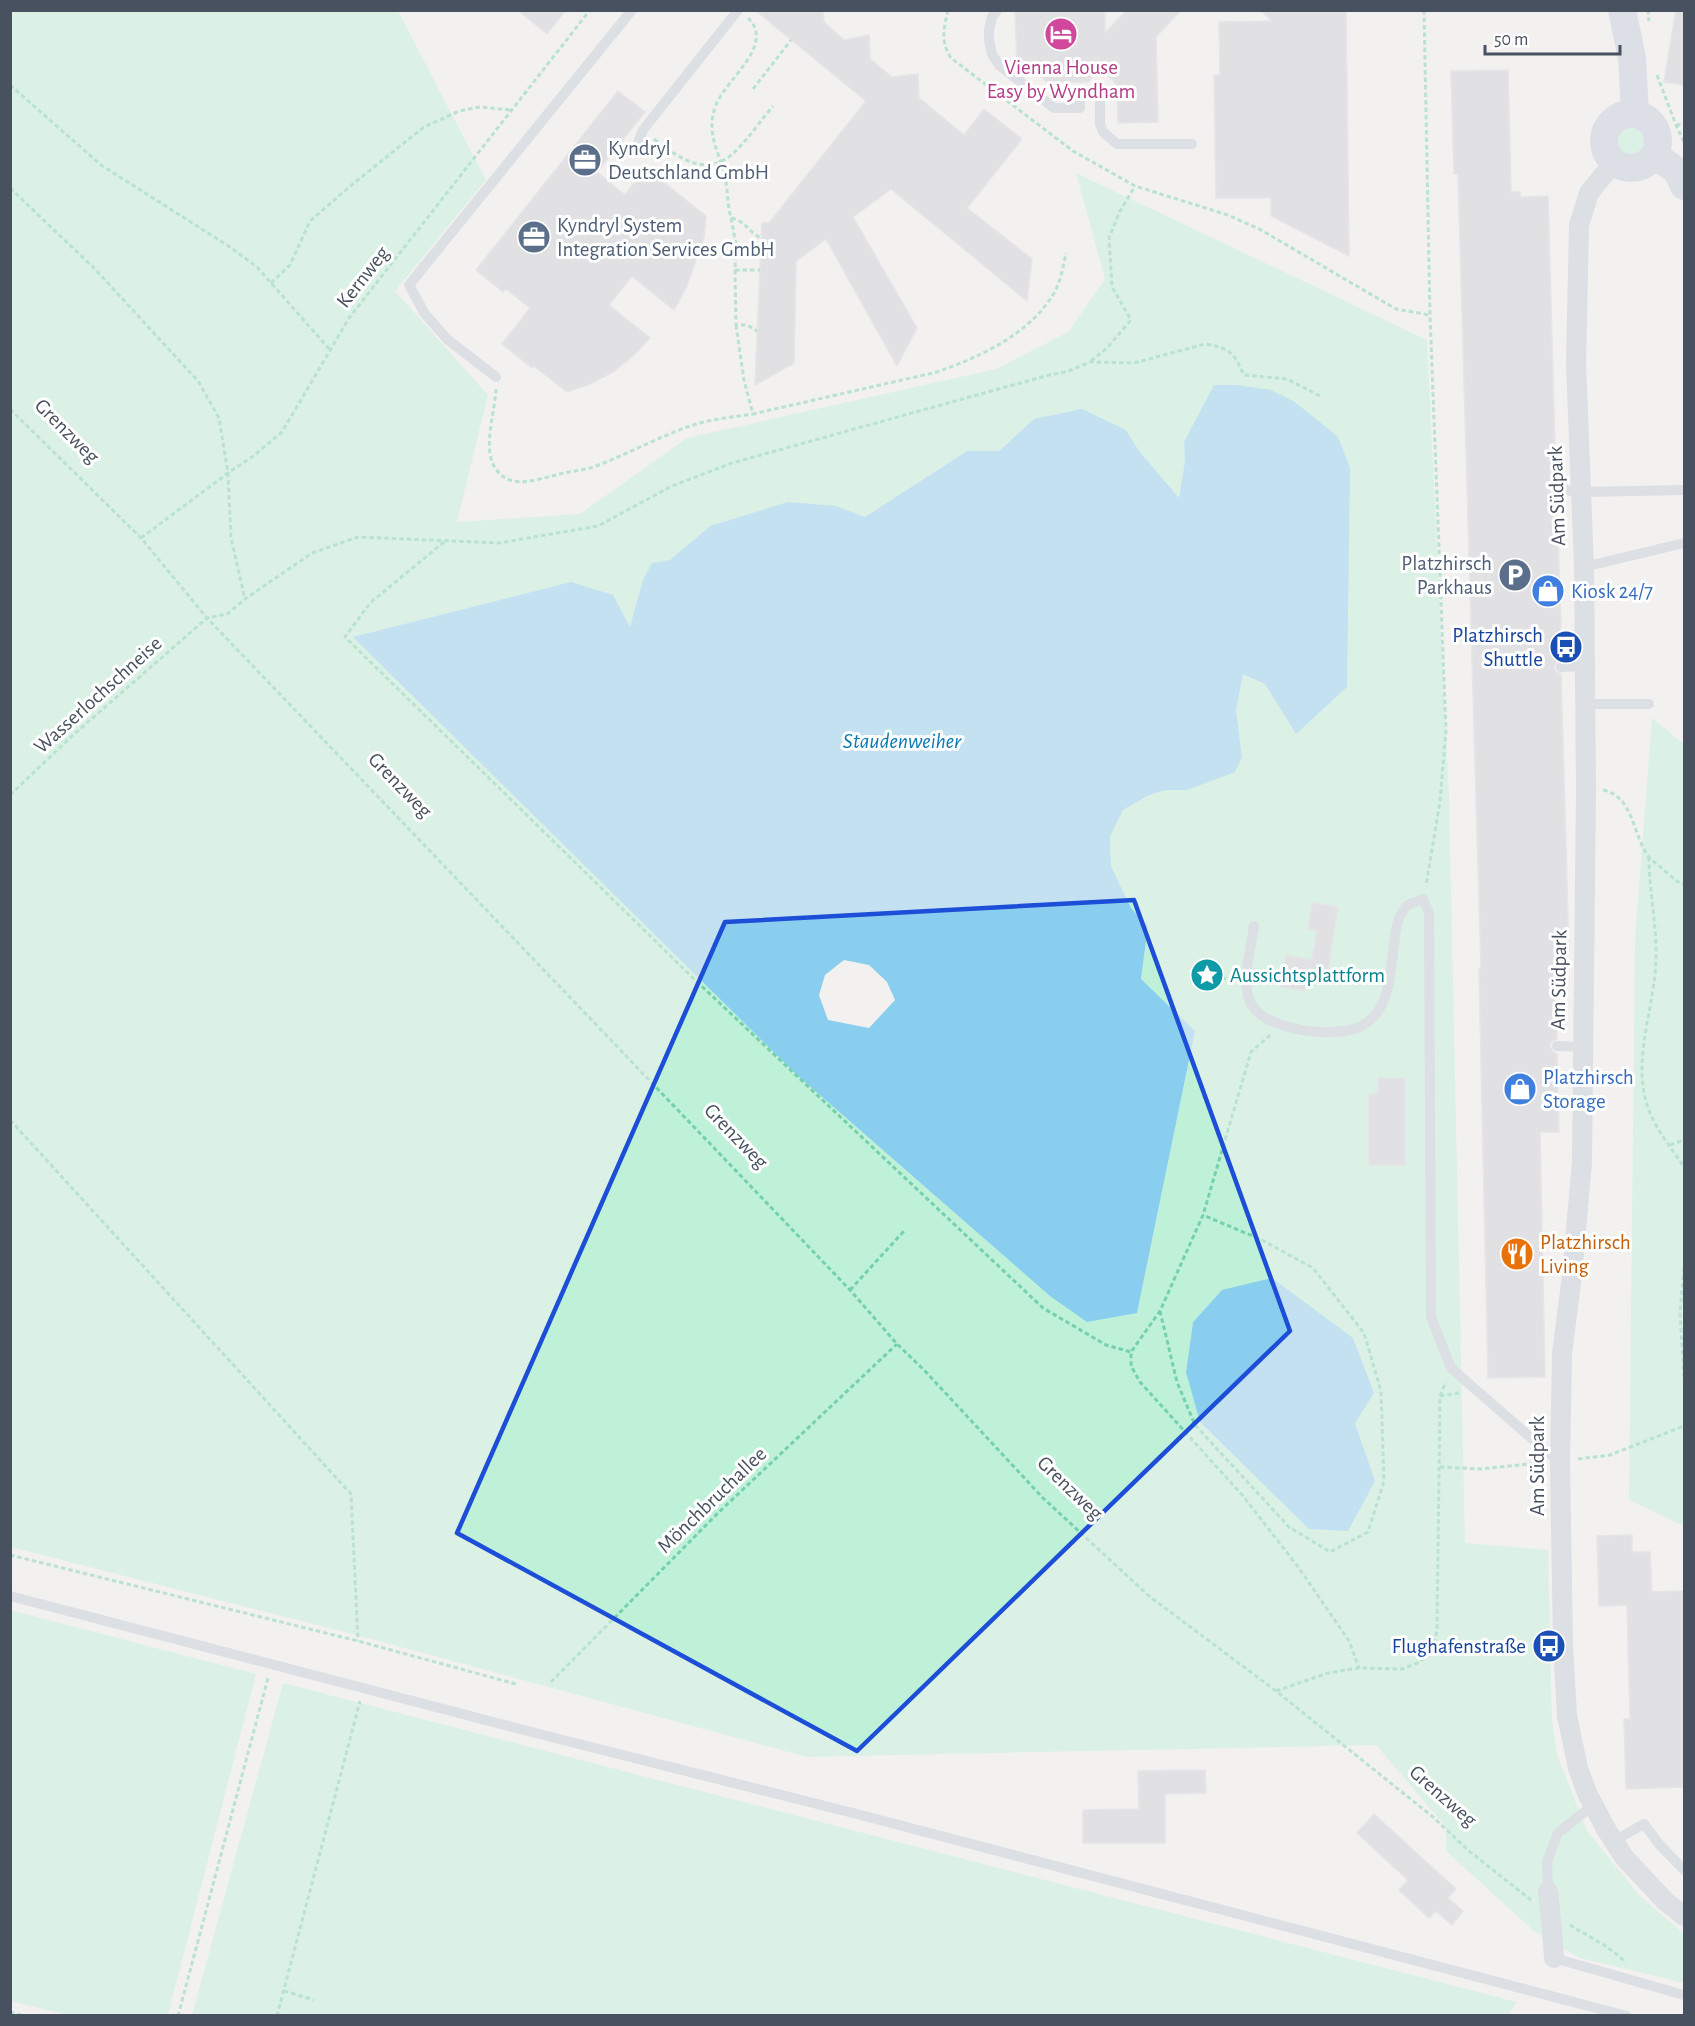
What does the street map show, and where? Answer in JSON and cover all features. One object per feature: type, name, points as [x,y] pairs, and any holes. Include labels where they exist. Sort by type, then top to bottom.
[{"type":"main road","points":[[1622,10],[1632,58],[1635,114]]},
{"type":"main road","points":[[1635,114],[1648,119],[1656,129],[1659,142],[1655,155],[1644,165],[1629,168],[1614,162],[1608,154],[1605,134],[1612,123],[1623,116],[1635,114]]},
{"type":"main road","points":[[1655,155],[1678,172],[1684,186]]},
{"type":"street","name":"Am Südpark","points":[[1593,1805],[1578,1768],[1567,1716],[1563,1645],[1560,1462],[1562,1354],[1582,1162],[1586,789],[1584,567],[1576,364],[1579,225],[1589,193],[1614,162]]},
{"type":"street","points":[[1593,1805],[1624,1857],[1665,1901],[1684,1916]]},
{"type":"street","points":[[1548,1891],[1554,1958]]},
{"type":"lane","points":[[496,377],[447,339],[425,314],[409,285],[632,10]]},
{"type":"lane","points":[[636,148],[643,130],[738,10]]},
{"type":"lane","points":[[998,10],[992,17],[989,40],[992,54],[999,65],[1054,108],[1080,108],[1080,97]]},
{"type":"lane","points":[[1100,98],[1100,124],[1103,132],[1117,144],[1192,144]]},
{"type":"lane","points":[[1556,489],[1581,492],[1684,490]]},
{"type":"lane","points":[[1584,567],[1684,543]]},
{"type":"lane","points":[[1561,667],[1584,666]]},
{"type":"lane","points":[[1585,704],[1649,704]]},
{"type":"lane","points":[[1254,926],[1247,982],[1249,1001],[1261,1014],[1307,1032],[1347,1031],[1364,1025],[1373,1017],[1387,991],[1398,921],[1406,906],[1424,899],[1429,914],[1431,1317],[1451,1368],[1560,1462]]},
{"type":"lane","points":[[1557,1046],[1582,1047]]},
{"type":"lane","points":[[10,1596],[845,1811],[1591,2011],[1628,2016]]},
{"type":"lane","points":[[1548,1891],[1547,1862],[1558,1833],[1593,1805]]},
{"type":"lane","points":[[1614,1841],[1644,1824],[1659,1844],[1684,1870]]},
{"type":"lane","points":[[1554,1958],[1684,1995]]},
{"type":"path","name":"Kernweg","points":[[141,538],[252,457],[282,432],[349,318],[590,10]]},
{"type":"path","points":[[751,10],[746,16],[756,30],[756,42],[752,55],[716,104],[711,132],[726,180],[728,205],[735,233],[736,325],[744,380],[753,414]]},
{"type":"path","points":[[948,10],[943,40],[945,50],[951,58],[1073,151],[1135,186],[1228,215],[1261,230],[1396,309],[1430,315]]},
{"type":"path","points":[[1424,10],[1430,315],[1446,730],[1440,801],[1424,899]]},
{"type":"path","points":[[1648,10],[1650,21]]},
{"type":"path","points":[[753,89],[791,40]]},
{"type":"path","points":[[1657,74],[1684,142]]},
{"type":"path","points":[[10,85],[101,165],[230,247],[257,267],[331,351]]},
{"type":"path","points":[[643,130],[686,161],[706,166],[721,163],[730,158],[773,106]]},
{"type":"path","points":[[271,283],[290,265],[310,222],[424,127],[459,111],[480,107],[512,110]]},
{"type":"path","points":[[1676,125],[1684,124]]},
{"type":"path","points":[[207,618],[227,614],[245,599],[312,554],[358,537],[499,543],[598,526],[672,486],[732,463],[1066,372],[1090,362],[1107,348],[1131,320],[1112,287],[1109,238],[1120,211],[1135,186]]},
{"type":"path","points":[[10,188],[95,269],[198,381],[219,418],[228,473],[231,538],[245,599]]},
{"type":"path","points":[[731,218],[741,220],[752,233],[761,238]]},
{"type":"path","points":[[496,377],[496,399],[488,452],[498,472],[510,480],[523,483],[539,481],[555,475],[594,467],[698,424],[753,414],[937,372],[963,363],[1011,336],[1041,311],[1055,292],[1066,253]]},
{"type":"path","points":[[735,270],[760,270]]},
{"type":"path","points":[[736,325],[747,325],[757,331]]},
{"type":"path","points":[[1090,362],[1134,363],[1205,344],[1217,346],[1234,356],[1244,375],[1287,379],[1322,397]]},
{"type":"path","name":"Grenzweg","points":[[10,409],[141,538],[207,618],[850,1290],[897,1344],[924,1370],[1042,1498],[1149,1596],[1276,1692],[1432,1816],[1469,1851]]},
{"type":"path","points":[[445,542],[370,603],[345,637],[692,977],[1043,1308],[1106,1345],[1131,1352]]},
{"type":"path","name":"Wasserlochschneise","points":[[10,795],[72,736],[207,618]]},
{"type":"path","points":[[1586,789],[1605,790],[1618,796],[1628,808],[1638,838],[1649,857],[1678,882],[1684,884]]},
{"type":"path","points":[[1649,857],[1649,885],[1656,935],[1656,957],[1654,987],[1645,1031],[1641,1073],[1645,1099],[1655,1125],[1684,1167]]},
{"type":"path","points":[[1207,975],[1247,982]]},
{"type":"path","points":[[1277,1022],[1273,1032],[1251,1052],[1203,1215],[1160,1311],[1131,1352],[1131,1366],[1140,1382],[1243,1496],[1299,1568],[1348,1641],[1359,1668]]},
{"type":"path","points":[[10,1119],[351,1494],[358,1641]]},
{"type":"path","points":[[1670,1145],[1684,1140]]},
{"type":"path","points":[[1160,1311],[1177,1382],[1196,1425],[1289,1527],[1330,1552],[1368,1532],[1384,1481],[1381,1391],[1364,1333],[1313,1268],[1262,1240],[1203,1215]]},
{"type":"path","points":[[850,1290],[904,1231]]},
{"type":"path","points":[[1684,1268],[1680,1313],[1684,1379]]},
{"type":"path","name":"Mönchbruchallee","points":[[551,1682],[718,1513],[897,1344]]},
{"type":"path","points":[[1276,1692],[1328,1673],[1359,1668],[1402,1669],[1420,1662],[1435,1643],[1440,1396],[1451,1368]]},
{"type":"path","points":[[1440,1467],[1481,1468],[1560,1462],[1610,1455],[1684,1425]]},
{"type":"path","points":[[10,1556],[358,1641],[516,1684]]},
{"type":"path","points":[[178,2016],[272,1664]]},
{"type":"path","points":[[278,2016],[364,1688]]},
{"type":"path","points":[[284,1991],[314,2000]]},
{"type":"path","points":[[10,2012],[25,2016]]},
{"type":"highlighted area","points":[[1134,900],[1290,1331],[857,1751],[457,1533],[725,922]]},
{"type":"green space","points":[[11,11],[398,11],[486,180],[395,291],[488,395],[457,522],[580,514],[687,438],[996,369],[1068,332],[1105,279],[1076,173],[1427,340],[1449,796],[1465,1543],[1548,1550],[1552,1720],[1557,1755],[1587,1831],[1639,1895],[1684,1934],[1684,1983],[1580,1958],[1534,1931],[1446,1851],[1446,1827],[1376,1745],[807,1757],[368,1638],[11,1547]],"holes":[[[1295,402],[1315,419],[1296,734],[1265,684],[1243,673],[1236,710],[1242,756],[1187,790],[1166,790],[1149,795],[1123,810],[1110,837],[1111,866],[1131,908],[1148,926],[1141,979],[1195,1031],[1137,1313],[354,637],[613,595],[630,628],[670,560],[710,526],[836,506],[865,517],[967,451],[999,451],[1034,419],[1126,430],[1139,451],[1179,499],[1185,461],[1184,442]],[[1222,1290],[1355,1423],[1375,1481],[1186,1372],[1193,1322]]]},
{"type":"green space","points":[[1631,128],[1641,132],[1645,142],[1641,152],[1631,156],[1621,152],[1617,142],[1621,132]]},
{"type":"green space","points":[[1652,718],[1684,744],[1684,1526],[1629,1500],[1635,941]]},
{"type":"green space","points":[[10,1610],[256,1674],[168,2015],[67,2015],[11,2001]]},
{"type":"green space","points":[[283,1683],[1517,2002],[1507,2016],[192,2015]]},
{"type":"water","name":"Staudenweiher","points":[[1214,385],[1236,385],[1271,390],[1295,402],[1338,437],[1350,468],[1347,687],[1296,734],[1265,684],[1243,674],[1236,710],[1242,757],[1235,772],[1187,790],[1166,790],[1149,795],[1123,810],[1110,837],[1111,866],[1131,908],[1148,926],[1141,979],[1195,1031],[1137,1313],[1087,1322],[1050,1296],[797,1075],[353,637],[571,582],[613,595],[630,627],[643,580],[652,563],[670,560],[710,526],[788,502],[836,506],[865,517],[967,451],[999,451],[1034,419],[1082,409],[1126,430],[1139,451],[1179,498],[1185,461],[1184,442]],"holes":[[[844,960],[869,965],[887,982],[895,1000],[869,1028],[828,1020],[819,995],[825,975]]]},
{"type":"water","points":[[1272,1278],[1353,1338],[1374,1393],[1355,1423],[1375,1481],[1348,1531],[1309,1529],[1200,1422],[1186,1372],[1193,1322],[1222,1290]]},
{"type":"building","points":[[518,10],[566,10],[547,34]]},
{"type":"building","points":[[755,10],[823,10],[824,22],[844,40],[869,35],[870,59],[892,77],[918,74],[919,98],[964,135],[984,109],[1022,139],[967,208],[1032,259],[1027,301],[891,189],[853,217],[917,328],[897,366],[826,239],[796,261],[794,363],[755,385],[762,223],[769,223],[866,101]]},
{"type":"building","points":[[1015,10],[1105,10],[1105,33],[1127,10],[1181,10],[1156,37],[1158,122],[1118,123],[1117,85],[1100,67],[1088,82],[1047,82],[1038,74],[1027,74],[1017,64]]},
{"type":"building","points":[[1260,10],[1346,10],[1349,256],[1271,216],[1271,198],[1216,198],[1214,75],[1220,75],[1219,22],[1272,21]]},
{"type":"building","points":[[1676,10],[1684,10],[1684,85],[1664,82]]},
{"type":"building","name":"Platzhirsch Parkhaus","points":[[1508,70],[1511,192],[1520,192],[1520,197],[1548,196],[1556,482],[1550,484],[1549,489],[1551,495],[1556,497],[1557,507],[1561,660],[1557,661],[1554,667],[1555,671],[1561,674],[1569,952],[1555,953],[1557,1039],[1551,1042],[1550,1046],[1557,1054],[1559,1132],[1540,1132],[1545,1377],[1488,1378],[1479,969],[1481,969],[1458,174],[1454,174],[1451,71]]},
{"type":"building","points":[[618,91],[645,112],[597,172],[625,195],[646,168],[706,216],[704,237],[687,286],[674,310],[632,276],[609,305],[650,338],[613,372],[590,384],[567,392],[502,344],[530,308],[506,289],[503,292],[476,270]]},
{"type":"building","points":[[1312,903],[1338,907],[1326,982],[1307,979],[1305,991],[1281,987],[1286,955],[1312,960],[1317,930],[1308,929]]},
{"type":"building","points":[[1378,1078],[1405,1078],[1405,1165],[1369,1165],[1369,1094],[1378,1093]]},
{"type":"building","points":[[1632,1535],[1632,1552],[1650,1552],[1652,1592],[1684,1591],[1684,1787],[1626,1789],[1624,1719],[1630,1719],[1627,1605],[1599,1606],[1597,1536]]},
{"type":"building","points":[[1205,1770],[1206,1793],[1165,1794],[1165,1843],[1083,1843],[1083,1810],[1139,1809],[1138,1771]]},
{"type":"building","points":[[1374,1814],[1456,1889],[1448,1898],[1463,1911],[1452,1925],[1436,1911],[1429,1918],[1399,1890],[1408,1880],[1357,1833]]},
{"type":"place","name":"Vienna House Easy by Wyndham","points":[[1061,34]]},
{"type":"place","name":"Kyndryl Deutschland GmbH","points":[[585,160]]},
{"type":"place","name":"Kyndryl System Integration Services GmbH","points":[[534,237]]},
{"type":"place","name":"Platzhirsch Parkhaus","points":[[1515,575]]},
{"type":"place","name":"Kiosk 24/7","points":[[1548,591]]},
{"type":"place","name":"Platzhirsch Shuttle","points":[[1566,647]]},
{"type":"place","name":"Aussichtsplattform","points":[[1207,975]]},
{"type":"place","name":"Platzhirsch Storage","points":[[1520,1089]]},
{"type":"place","name":"Platzhirsch Living","points":[[1517,1254]]},
{"type":"place","name":"Flughafenstraße","points":[[1549,1646]]}]
